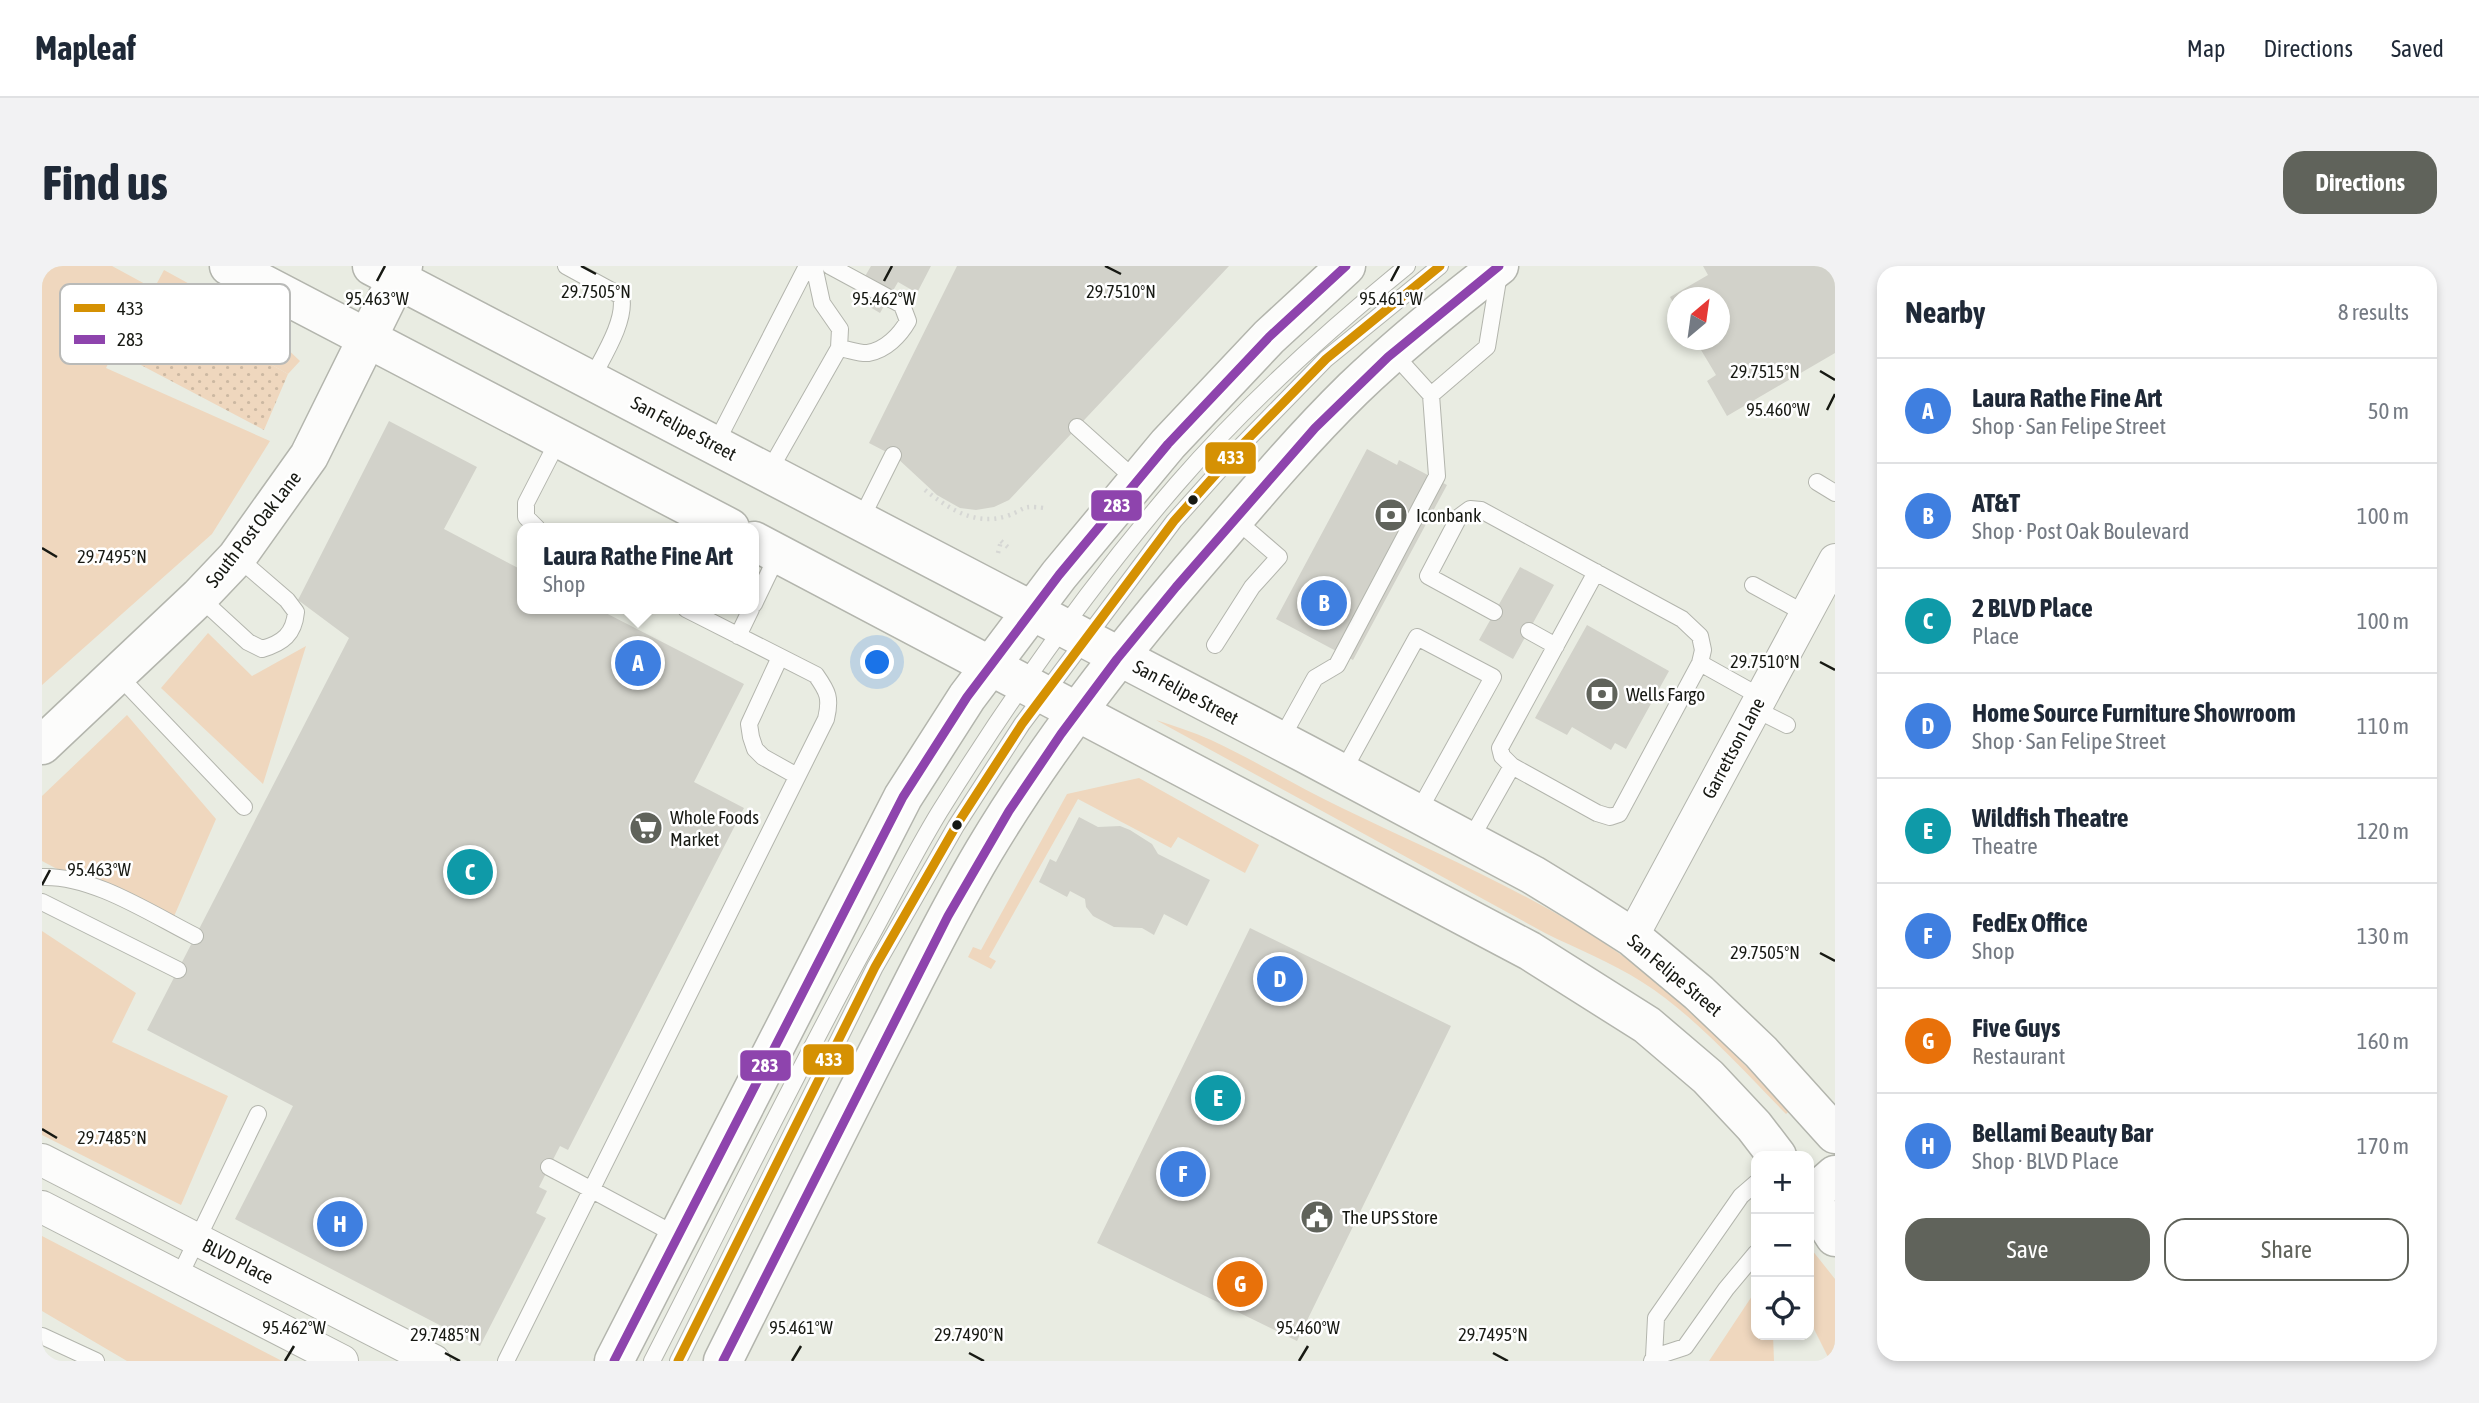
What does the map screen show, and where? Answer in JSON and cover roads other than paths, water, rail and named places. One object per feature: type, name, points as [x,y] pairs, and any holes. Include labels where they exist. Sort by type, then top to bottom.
[{"type":"main road","points":[[229,266],[263,284]]},
{"type":"main road","points":[[614,1361],[903,797],[967,696],[990,666],[1060,626],[1137,481],[1168,444],[1269,337],[1346,266]]},
{"type":"main road","points":[[723,1361],[950,912],[985,850],[1055,740],[1146,622],[1235,519],[1352,391],[1442,310],[1499,266]]},
{"type":"main road","name":"South Post Oak Lane","points":[[42,745],[199,597],[237,557],[309,456],[367,339],[390,270]]},
{"type":"main road","name":"San Felipe Street","points":[[390,270],[591,380],[1280,741],[1552,887],[1632,937],[1699,993],[1761,1052],[1833,1128]]},
{"type":"main road","points":[[290,298],[720,523]]},
{"type":"main road","points":[[766,547],[1530,951],[1647,1025],[1708,1077],[1754,1126],[1773,1151]]},
{"type":"main road","points":[[1797,1151],[1833,1128]]},
{"type":"main road","points":[[1816,1191],[1835,1237]]},
{"type":"street","name":"Garrettson Lane","points":[[1632,937],[1835,560]]},
{"type":"street","name":"BLVD Place","points":[[42,1160],[433,1361]]},
{"type":"street","points":[[42,1207],[342,1361]]},
{"type":"lane","points":[[566,266],[621,296],[623,304],[621,317],[591,380]]},
{"type":"lane","points":[[715,444],[807,266]]},
{"type":"lane","points":[[768,473],[839,348],[840,329],[822,303],[814,266]]},
{"type":"lane","points":[[830,266],[902,305],[908,321],[902,333],[884,347],[867,353],[839,348]]},
{"type":"lane","points":[[678,1361],[875,967],[1034,689],[1060,626],[1178,482],[1254,402],[1353,310],[1407,266]]},
{"type":"lane","points":[[652,1361],[826,1019],[929,830],[1002,714],[1034,689],[1060,626],[1174,521],[1242,445],[1326,359],[1440,266]]},
{"type":"lane","points":[[1430,395],[1487,347],[1499,266]]},
{"type":"lane","points":[[1280,741],[1315,678],[1337,665],[1437,476],[1430,395],[1393,353]]},
{"type":"lane","points":[[1077,428],[1137,481]]},
{"type":"lane","points":[[532,523],[526,517],[526,503],[559,439]]},
{"type":"lane","points":[[860,521],[892,456]]},
{"type":"lane","points":[[1816,482],[1835,493]]},
{"type":"lane","points":[[1494,612],[1428,576],[1459,517],[1470,509],[1481,510],[1596,572],[1682,619],[1700,636],[1703,650],[1700,663],[1619,814],[1610,817],[1597,813],[1512,765],[1502,756],[1500,748],[1596,572]]},
{"type":"lane","points":[[1215,645],[1252,587],[1279,557],[1235,519]]},
{"type":"lane","points":[[759,577],[766,547]]},
{"type":"lane","points":[[199,597],[248,642],[261,649],[275,645],[289,634],[295,625],[296,612],[287,600],[237,557]]},
{"type":"lane","points":[[1754,585],[1806,614]]},
{"type":"lane","points":[[506,1361],[826,719],[830,702],[816,675],[696,614]]},
{"type":"lane","points":[[738,636],[749,614]]},
{"type":"lane","points":[[1529,631],[1556,646]]},
{"type":"lane","points":[[1342,774],[1416,637],[1493,677],[1417,814]]},
{"type":"lane","points":[[780,657],[749,724],[755,749],[797,776]]},
{"type":"lane","points":[[1700,663],[1787,725]]},
{"type":"lane","points":[[118,675],[244,807]]},
{"type":"lane","points":[[1469,842],[1512,765]]},
{"type":"lane","points":[[42,877],[56,876],[100,888],[195,936]]},
{"type":"lane","points":[[42,902],[65,916],[178,970]]},
{"type":"lane","points":[[178,1277],[258,1114]]},
{"type":"lane","points":[[549,1167],[678,1236]]},
{"type":"lane","points":[[1751,1187],[1741,1196],[1656,1318],[1653,1359],[1685,1348],[1726,1289],[1751,1259]]},
{"type":"lane","points":[[42,1336],[96,1361]]},
{"type":"place","name":"Iconbank","points":[[1391,515]]},
{"type":"place","name":"AT&T","points":[[1324,603]]},
{"type":"place","name":"Laura Rathe Fine Art","points":[[638,663]]},
{"type":"place","name":"Wells Fargo","points":[[1602,694]]},
{"type":"place","name":"Whole Foods Market","points":[[646,828]]},
{"type":"place","name":"2 BLVD Place","points":[[470,872]]},
{"type":"place","name":"Home Source Furniture Showroom","points":[[1280,979]]},
{"type":"place","name":"Wildfish Theatre","points":[[1218,1098]]},
{"type":"place","name":"FedEx Office","points":[[1183,1174]]},
{"type":"place","name":"The UPS Store","points":[[1317,1217]]},
{"type":"place","name":"Bellami Beauty Bar","points":[[340,1224]]},
{"type":"place","name":"Five Guys","points":[[1240,1284]]}]
